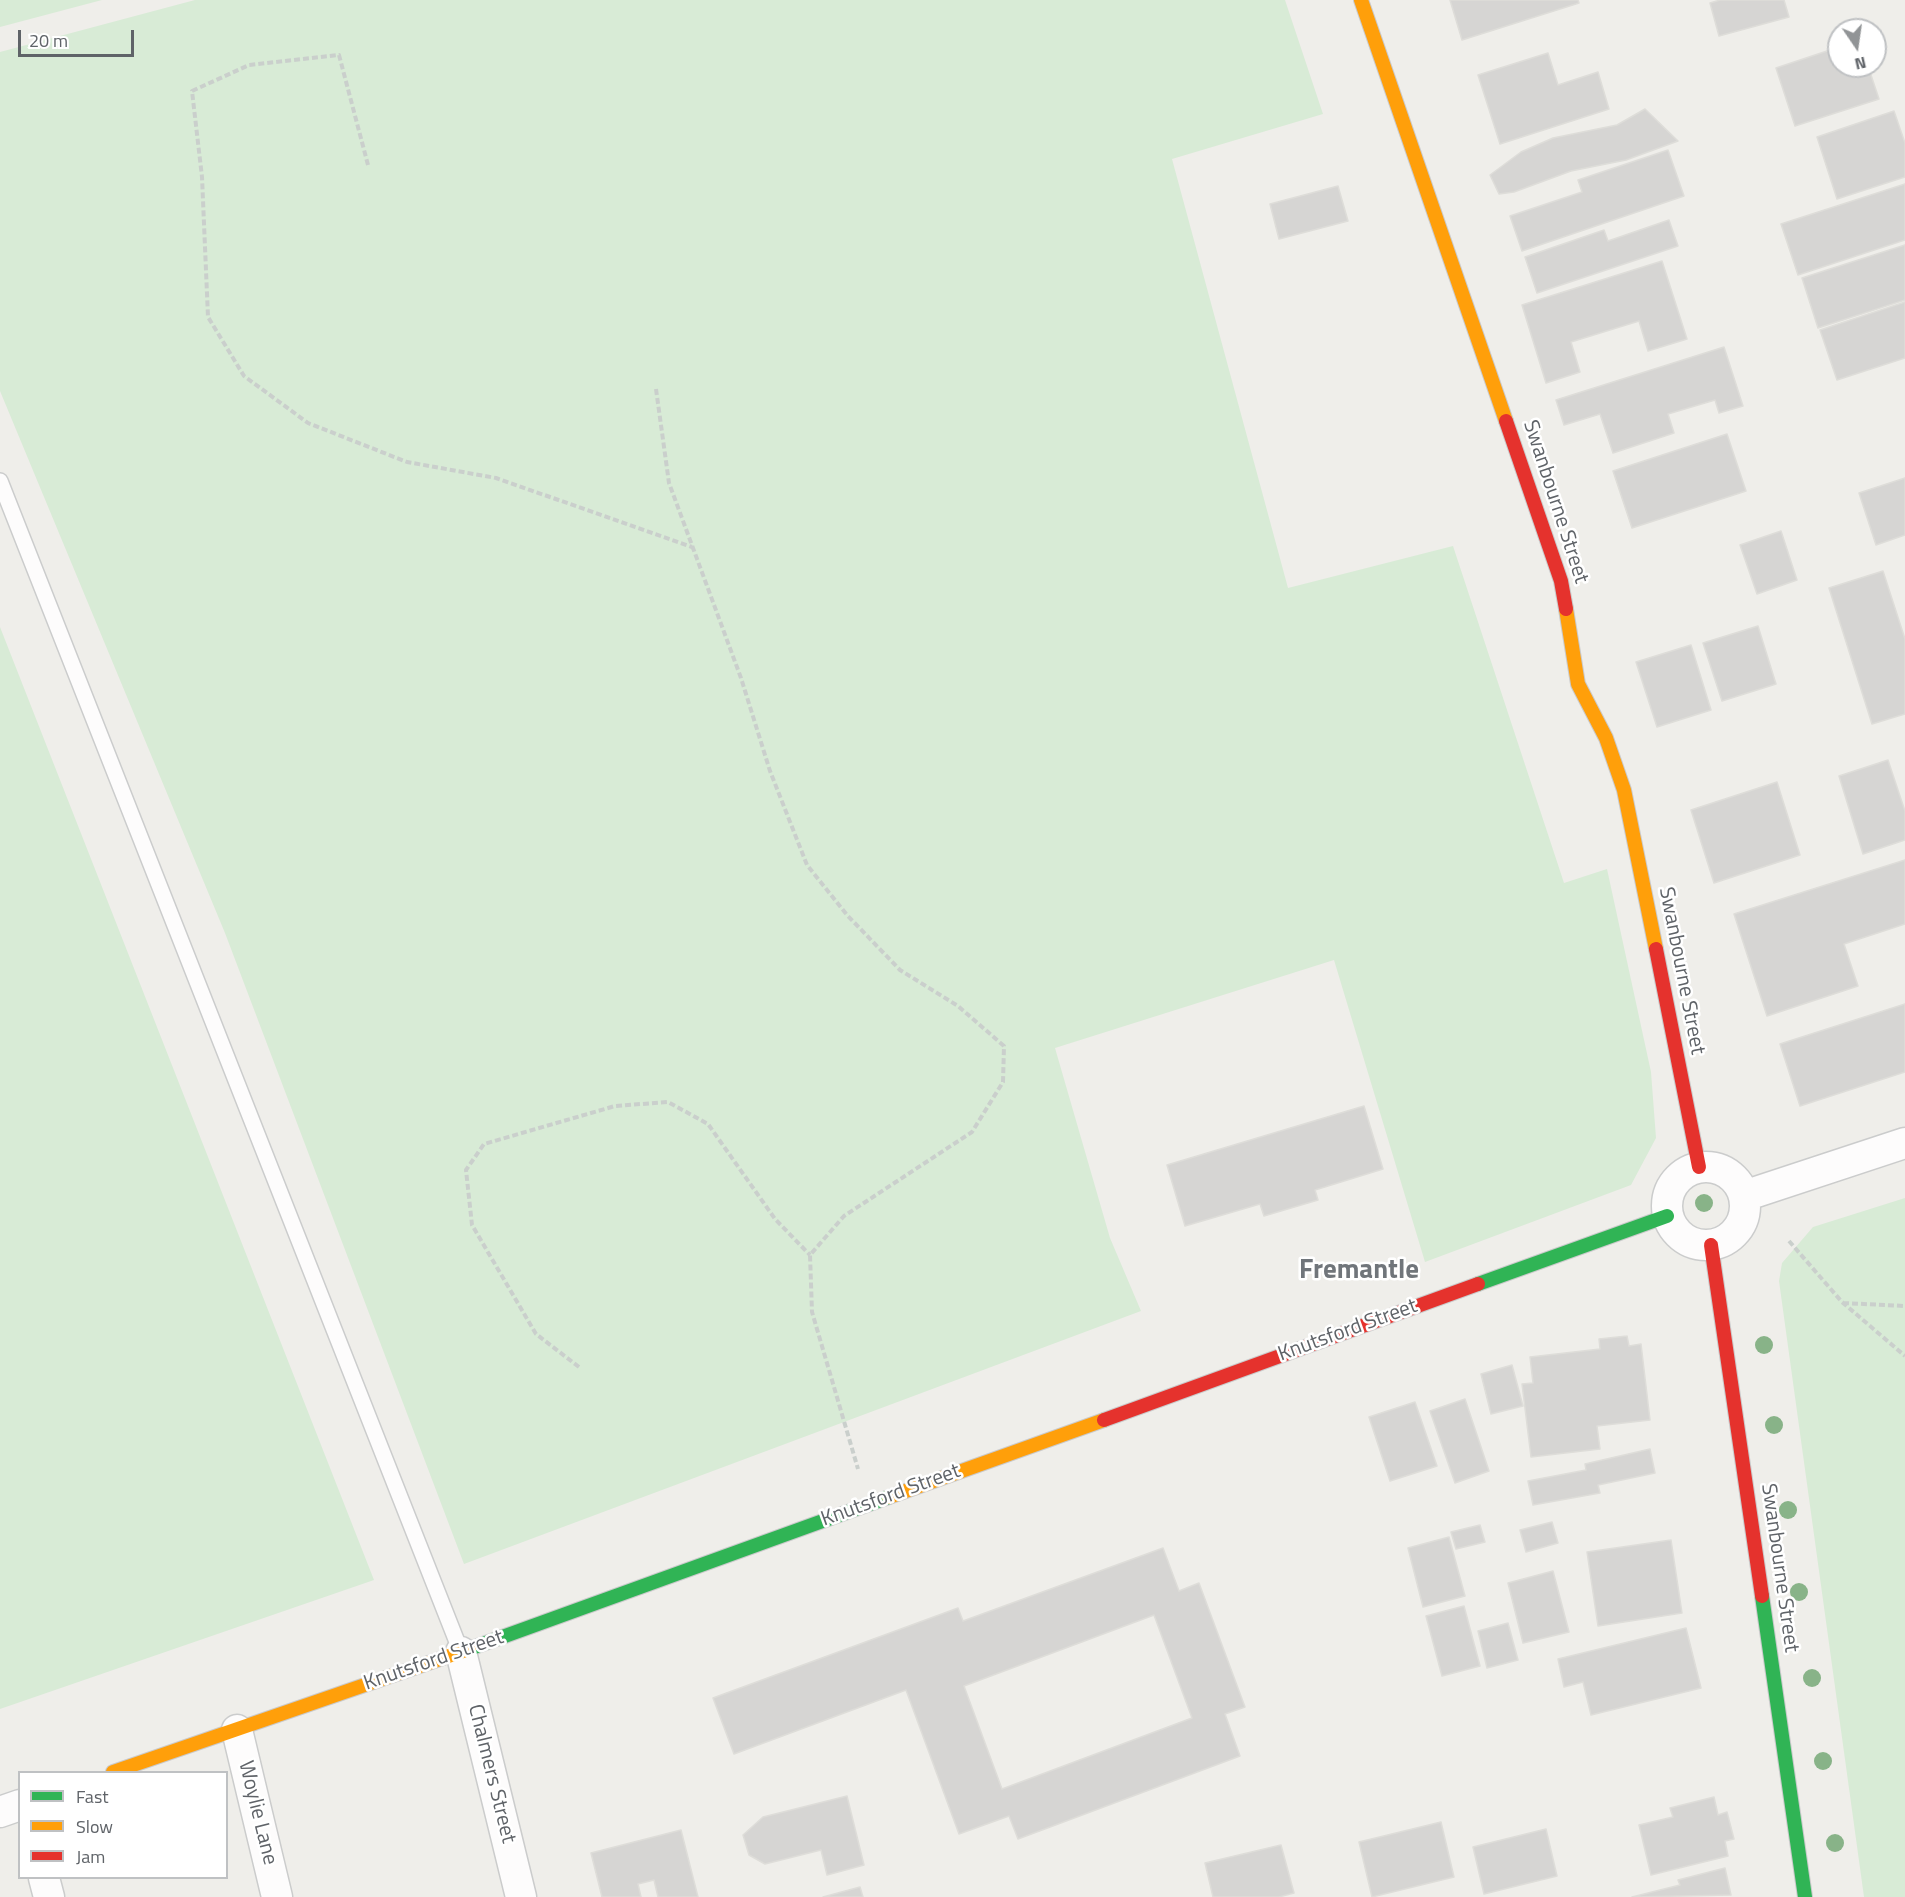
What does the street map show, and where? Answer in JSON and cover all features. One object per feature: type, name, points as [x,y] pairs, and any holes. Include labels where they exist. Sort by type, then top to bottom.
[{"type":"street","name":"Swanbourne Street","points":[[1361,0],[1561,581],[1578,684],[1606,738],[1624,790],[1699,1167]]},
{"type":"street","points":[[1744,1196],[1905,1143]]},
{"type":"street","points":[[1699,1167],[1722,1169],[1740,1185],[1744,1196],[1742,1222],[1734,1233],[1711,1245],[1699,1245],[1679,1235],[1667,1216],[1666,1203],[1673,1185],[1687,1171],[1699,1167]]},
{"type":"street","name":"Knutsford Street","points":[[119,1771],[461,1652],[1667,1216]]},
{"type":"street","name":"Swanbourne Street","points":[[1711,1245],[1805,1897]]},
{"type":"street","name":"Chalmers Street","points":[[461,1652],[521,1897]]},
{"type":"street","name":"Woylie Lane","points":[[237,1730],[277,1897]]},
{"type":"street","points":[[0,1812],[18,1806]]},
{"type":"street","points":[[44,1879],[49,1897]]},
{"type":"lane","points":[[0,481],[461,1652]]},
{"type":"path","points":[[368,165],[339,55],[249,65],[192,91],[202,177],[208,317],[244,376],[308,423],[396,458],[496,478],[693,547]]},
{"type":"path","points":[[656,389],[669,483],[741,678],[770,771],[807,865],[848,915],[900,970],[958,1006],[1004,1046],[1003,1082],[972,1132],[844,1216],[810,1255]]},
{"type":"path","points":[[579,1367],[536,1334],[472,1226],[466,1170],[484,1144],[615,1106],[668,1102],[708,1124],[775,1219],[810,1255],[812,1312],[868,1504]]},
{"type":"path","points":[[1789,1241],[1842,1302],[1905,1356]]},
{"type":"path","points":[[1842,1302],[1905,1306]]},
{"type":"green space","points":[[0,0],[102,0],[0,27]]},
{"type":"green space","points":[[195,0],[1285,0],[1323,114],[1172,159],[1288,588],[1453,546],[1564,883],[1607,869],[1651,1072],[1656,1138],[1631,1185],[1425,1262],[1334,960],[1055,1048],[1110,1238],[1141,1311],[464,1564],[225,933],[0,391],[0,52]]},
{"type":"green space","points":[[0,627],[374,1580],[0,1709]]},
{"type":"green space","points":[[1905,1198],[1905,1897],[1864,1897],[1779,1281],[1782,1263],[1813,1227]]},
{"type":"building","points":[[1450,0],[1578,0],[1579,3],[1462,40]]},
{"type":"building","points":[[1720,0],[1784,0],[1789,17],[1719,36],[1710,3]]},
{"type":"building","points":[[1827,51],[1827,78],[1872,78],[1879,99],[1795,126],[1776,68]]},
{"type":"building","points":[[1548,53],[1558,85],[1598,72],[1609,109],[1500,144],[1478,75]]},
{"type":"building","points":[[1645,109],[1678,141],[1626,160],[1571,171],[1514,192],[1499,194],[1490,175],[1521,152],[1553,138],[1617,125]]},
{"type":"building","points":[[1894,111],[1905,143],[1905,177],[1837,199],[1817,137]]},
{"type":"building","points":[[1668,150],[1684,196],[1522,251],[1510,216],[1582,192],[1578,180]]},
{"type":"building","points":[[1905,184],[1905,240],[1798,275],[1781,224]]},
{"type":"building","points":[[1338,186],[1348,221],[1279,239],[1270,204]]},
{"type":"building","points":[[1669,220],[1678,246],[1537,293],[1525,257],[1604,230],[1608,241]]},
{"type":"building","points":[[1905,245],[1905,300],[1818,328],[1802,278]]},
{"type":"building","points":[[1662,261],[1687,339],[1648,351],[1639,321],[1571,342],[1580,372],[1546,383],[1522,305]]},
{"type":"building","points":[[1905,302],[1905,358],[1837,380],[1820,330]]},
{"type":"building","points":[[1724,347],[1743,406],[1719,413],[1715,400],[1668,414],[1674,433],[1613,453],[1600,414],[1564,425],[1556,400]]},
{"type":"building","points":[[1727,434],[1746,491],[1632,528],[1613,471]]},
{"type":"building","points":[[1905,478],[1905,535],[1876,545],[1859,493]]},
{"type":"building","points":[[1781,531],[1797,580],[1757,594],[1740,545]]},
{"type":"building","points":[[1883,571],[1905,639],[1905,714],[1872,724],[1829,588]]},
{"type":"building","points":[[1758,626],[1776,684],[1722,701],[1703,643]]},
{"type":"building","points":[[1691,645],[1711,710],[1657,727],[1636,662]]},
{"type":"building","points":[[1888,760],[1905,811],[1905,840],[1863,854],[1839,776]]},
{"type":"building","points":[[1777,782],[1800,855],[1714,883],[1691,810]]},
{"type":"building","points":[[1905,860],[1905,924],[1844,944],[1858,986],[1767,1016],[1734,914]]},
{"type":"building","points":[[1905,1004],[1905,1072],[1800,1106],[1780,1044]]},
{"type":"building","points":[[1364,1106],[1383,1169],[1315,1190],[1318,1200],[1264,1216],[1260,1204],[1185,1226],[1167,1165]]},
{"type":"building","points":[[1627,1336],[1629,1346],[1641,1344],[1650,1420],[1597,1426],[1600,1449],[1531,1457],[1522,1384],[1533,1383],[1530,1357],[1600,1349],[1599,1339]]},
{"type":"building","points":[[1512,1365],[1523,1406],[1491,1414],[1481,1374]]},
{"type":"building","points":[[1465,1399],[1489,1471],[1455,1483],[1430,1411]]},
{"type":"building","points":[[1415,1402],[1437,1466],[1390,1481],[1369,1417]]},
{"type":"building","points":[[1650,1449],[1655,1473],[1598,1485],[1600,1493],[1533,1505],[1528,1481],[1586,1470],[1585,1464]]},
{"type":"building","points":[[1552,1522],[1558,1543],[1526,1552],[1520,1530]]},
{"type":"building","points":[[1480,1525],[1485,1542],[1456,1549],[1451,1532]]},
{"type":"building","points":[[1449,1537],[1465,1596],[1423,1607],[1408,1548]]},
{"type":"building","points":[[1671,1540],[1682,1613],[1598,1626],[1587,1552]]},
{"type":"building","points":[[1163,1548],[1179,1591],[1199,1583],[1245,1707],[1225,1714],[1240,1756],[1018,1839],[1009,1816],[959,1834],[906,1690],[734,1754],[713,1698],[958,1608],[963,1621]],"holes":[[[1154,1615],[1192,1718],[1002,1789],[964,1686]]]},
{"type":"building","points":[[1553,1571],[1569,1632],[1523,1643],[1508,1583]]},
{"type":"building","points":[[1464,1606],[1480,1666],[1442,1676],[1426,1616]]},
{"type":"building","points":[[1508,1623],[1518,1660],[1487,1668],[1478,1631]]},
{"type":"building","points":[[1686,1628],[1701,1688],[1591,1715],[1583,1682],[1564,1687],[1558,1659]]},
{"type":"building","points":[[847,1796],[864,1865],[827,1875],[821,1850],[765,1864],[749,1855],[743,1835],[763,1817]]},
{"type":"building","points":[[1714,1797],[1718,1815],[1727,1812],[1734,1839],[1725,1841],[1728,1856],[1651,1875],[1639,1825],[1673,1817],[1670,1808]]},
{"type":"building","points":[[1441,1822],[1454,1877],[1372,1897],[1359,1842]]},
{"type":"building","points":[[1546,1829],[1557,1876],[1484,1894],[1473,1847]]},
{"type":"building","points":[[681,1830],[698,1897],[658,1897],[654,1880],[638,1884],[641,1897],[602,1897],[591,1853]]},
{"type":"building","points":[[1281,1845],[1294,1893],[1279,1897],[1213,1897],[1205,1863]]},
{"type":"building","points":[[1725,1868],[1731,1895],[1632,1897],[1680,1885],[1678,1880]]},
{"type":"building","points":[[860,1887],[863,1897],[823,1897]]},
{"type":"traffic: fast","points":[[1478,1284],[1667,1216]]},
{"type":"traffic: fast","points":[[469,1649],[889,1497]]},
{"type":"traffic: fast","points":[[1762,1596],[1805,1897]]},
{"type":"traffic: slow","points":[[1361,0],[1506,421]]},
{"type":"traffic: slow","points":[[1566,609],[1578,684],[1606,738],[1624,790],[1656,949]]},
{"type":"traffic: slow","points":[[889,1497],[1104,1420]]},
{"type":"traffic: slow","points":[[116,1771],[469,1649]]},
{"type":"traffic: jam","points":[[1506,421],[1561,581],[1566,609]]},
{"type":"traffic: jam","points":[[1656,949],[1699,1167]]},
{"type":"traffic: jam","points":[[1711,1245],[1762,1596]]},
{"type":"traffic: jam","points":[[1104,1420],[1478,1284]]},
{"type":"district","name":"Fremantle","points":[[1359,1271]]}]
